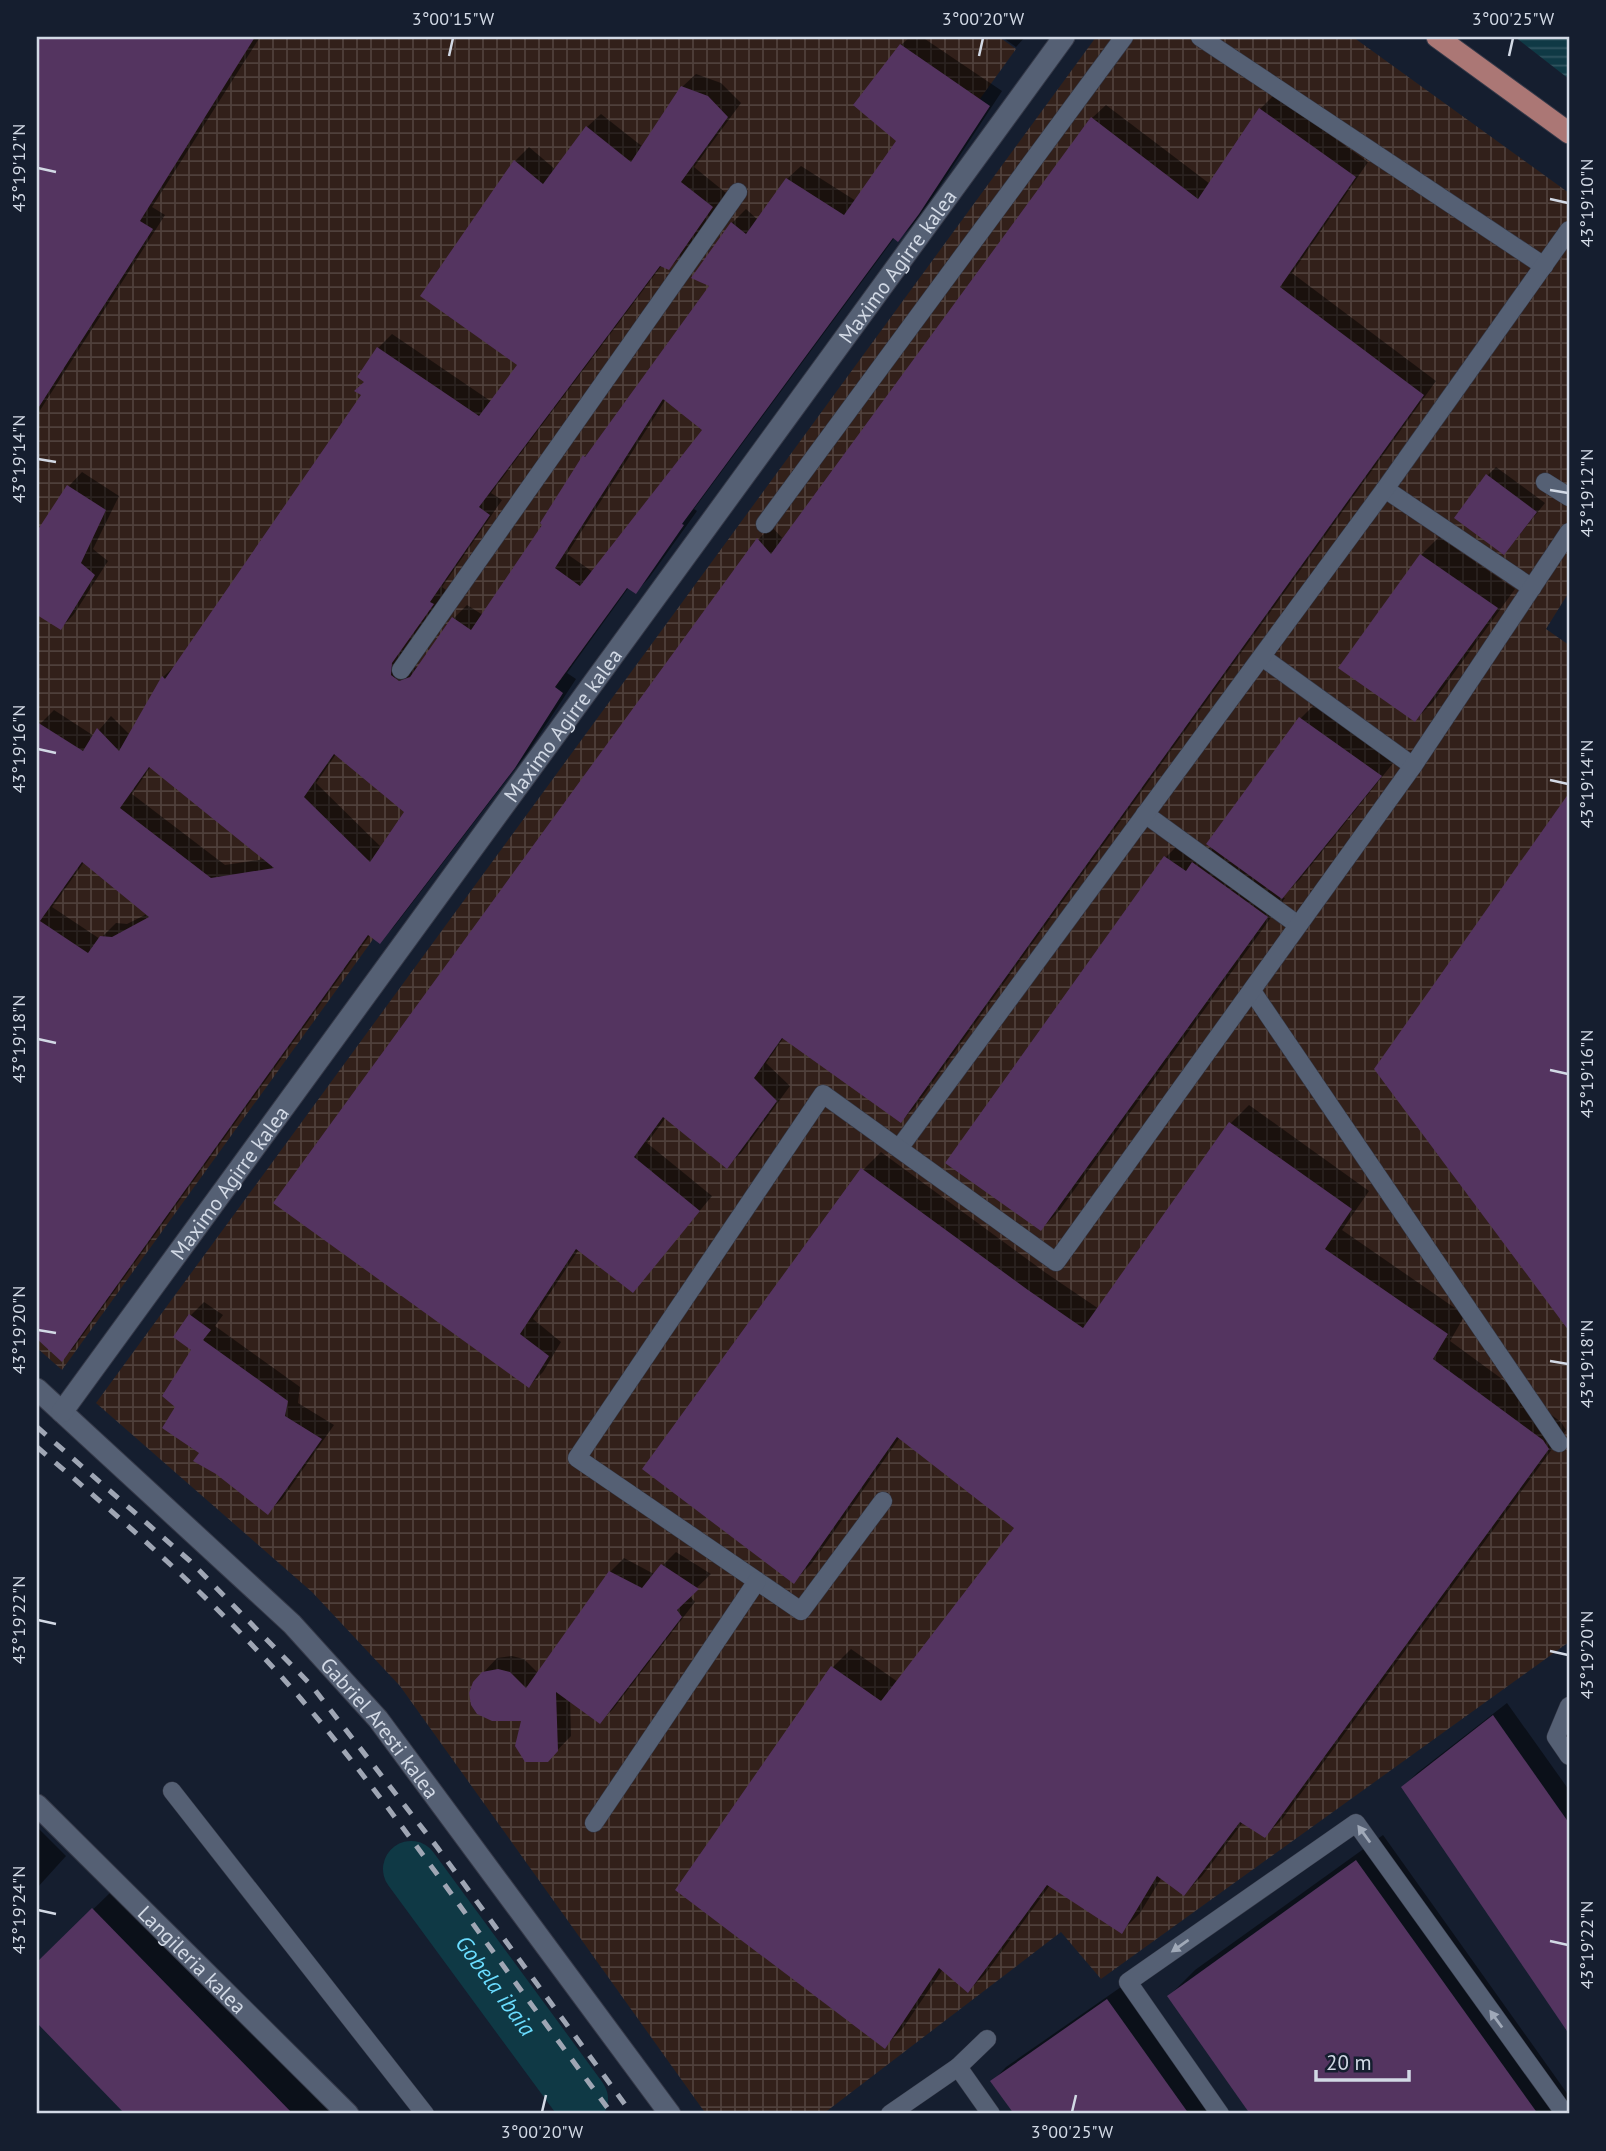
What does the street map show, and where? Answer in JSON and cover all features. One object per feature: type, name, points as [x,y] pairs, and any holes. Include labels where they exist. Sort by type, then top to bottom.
[{"type":"main road","points":[[1437,37],[1569,133]]},
{"type":"street","name":"Maximo Agirre kalea","points":[[62,1412],[1064,37]]},
{"type":"street","name":"Gabriel Aresti kalea","points":[[37,1389],[292,1624],[378,1719],[670,2114]]},
{"type":"street","name":"Langileria kalea","points":[[37,1804],[348,2114]]},
{"type":"lane","points":[[765,524],[1124,37]]},
{"type":"lane","points":[[1200,37],[1544,266]]},
{"type":"lane","points":[[401,670],[738,192]]},
{"type":"lane","points":[[900,1147],[1385,489],[1569,230]]},
{"type":"lane","points":[[1545,482],[1569,497]]},
{"type":"lane","points":[[1385,489],[1532,588]]},
{"type":"lane","points":[[883,1501],[801,1611],[577,1458],[823,1094],[1056,1262],[1413,766],[1569,532]]},
{"type":"lane","points":[[1262,657],[1413,766]]},
{"type":"lane","points":[[1145,814],[1298,925]]},
{"type":"lane","points":[[1252,991],[1559,1443]]},
{"type":"lane","points":[[594,1823],[757,1581]]},
{"type":"lane","points":[[1569,1706],[1556,1737],[1569,1756]]},
{"type":"lane","points":[[172,1791],[425,2114]]},
{"type":"lane","points":[[1220,2114],[1128,1982],[1356,1823],[1565,2114]]},
{"type":"lane","points":[[890,2114],[958,2067],[987,2039]]},
{"type":"lane","points":[[958,2067],[991,2114]]},
{"type":"shaded area","points":[[37,37],[999,37],[1016,49],[62,1370],[37,1348]]},
{"type":"shaded area","points":[[1096,37],[1353,37],[1569,193],[1569,592],[1546,629],[1569,645],[1569,1642],[1101,1979],[1061,1932],[823,2114],[706,2114],[400,1686],[312,1592],[96,1403]]},
{"type":"water","points":[[1515,37],[1569,37],[1569,79]]},
{"type":"building","points":[[37,37],[255,37],[140,221],[153,229],[37,410]]},
{"type":"building","points":[[900,44],[990,106],[919,214],[898,242],[893,238],[682,524],[684,525],[636,594],[627,588],[555,687],[563,693],[515,768],[380,944],[368,935],[62,1362],[37,1339],[37,722],[83,751],[97,728],[119,751],[162,676],[165,679],[361,395],[354,391],[364,382],[357,377],[377,347],[479,416],[517,365],[420,296],[514,160],[543,184],[586,126],[631,162],[681,86],[708,96],[728,117],[681,182],[713,207],[669,270],[660,266],[479,507],[490,515],[430,602],[434,604],[392,663],[391,675],[399,681],[410,677],[452,617],[471,630],[542,525],[540,523],[583,455],[585,457],[709,286],[691,278],[731,222],[746,234],[786,178],[844,215],[896,141],[853,105]],"holes":[[[663,399],[702,430],[580,586],[555,568]],[[334,754],[404,812],[370,862],[304,797]],[[149,767],[274,868],[211,878],[120,808]],[[82,862],[149,917],[112,937],[100,936],[88,953],[40,921]]]},
{"type":"building","points":[[1259,108],[1356,177],[1280,287],[1424,395],[901,1123],[782,1038],[754,1078],[777,1101],[727,1169],[663,1117],[634,1157],[700,1211],[633,1293],[576,1249],[520,1334],[549,1356],[529,1388],[273,1203],[757,538],[771,554],[1091,117],[1198,199]]},
{"type":"building","points":[[1486,474],[1537,512],[1504,555],[1454,518]]},
{"type":"building","points":[[67,485],[106,510],[81,563],[95,575],[61,630],[37,615],[37,531]]},
{"type":"building","points":[[1420,554],[1498,608],[1415,722],[1338,668]]},
{"type":"building","points":[[1299,717],[1382,776],[1282,899],[1206,844]]},
{"type":"building","points":[[1569,793],[1569,1331],[1374,1069]]},
{"type":"building","points":[[1164,856],[1186,871],[1192,862],[1268,917],[1041,1231],[945,1163]]},
{"type":"building","points":[[1229,1122],[1352,1209],[1325,1249],[1448,1334],[1433,1359],[1543,1440],[1549,1449],[1265,1838],[1240,1822],[1184,1896],[1157,1876],[1122,1934],[1047,1885],[968,1993],[939,1968],[885,2049],[675,1890],[831,1666],[881,1701],[1014,1528],[897,1437],[794,1584],[642,1469],[861,1168],[1083,1328]]},
{"type":"building","points":[[189,1314],[211,1330],[203,1340],[288,1401],[285,1416],[322,1439],[268,1515],[216,1474],[193,1461],[199,1453],[162,1428],[175,1407],[162,1396],[191,1350],[173,1337]]},
{"type":"building","points":[[661,1564],[699,1589],[677,1610],[682,1617],[600,1724],[556,1692],[558,1751],[548,1762],[525,1762],[515,1746],[521,1721],[492,1721],[477,1714],[471,1705],[469,1693],[473,1682],[482,1672],[498,1669],[510,1672],[526,1688],[609,1571],[642,1588]]},
{"type":"building","points":[[1493,1715],[1569,1823],[1569,2034],[1401,1787]]},
{"type":"building","points":[[1356,1860],[1538,2114],[1250,2114],[1167,1996]]},
{"type":"building","points":[[92,1908],[293,2114],[125,2114],[37,2023],[37,1962]]},
{"type":"building","points":[[1107,1999],[1189,2114],[1014,2114],[990,2081]]},
{"type":"waterway","name":"Gobela ibaia","points":[[411,1869],[580,2099]]},
{"type":"railway","points":[[37,1427],[190,1561],[311,1685],[437,1847],[632,2114]]},
{"type":"railway","points":[[37,1447],[207,1599],[301,1699],[398,1821],[612,2114]]}]
